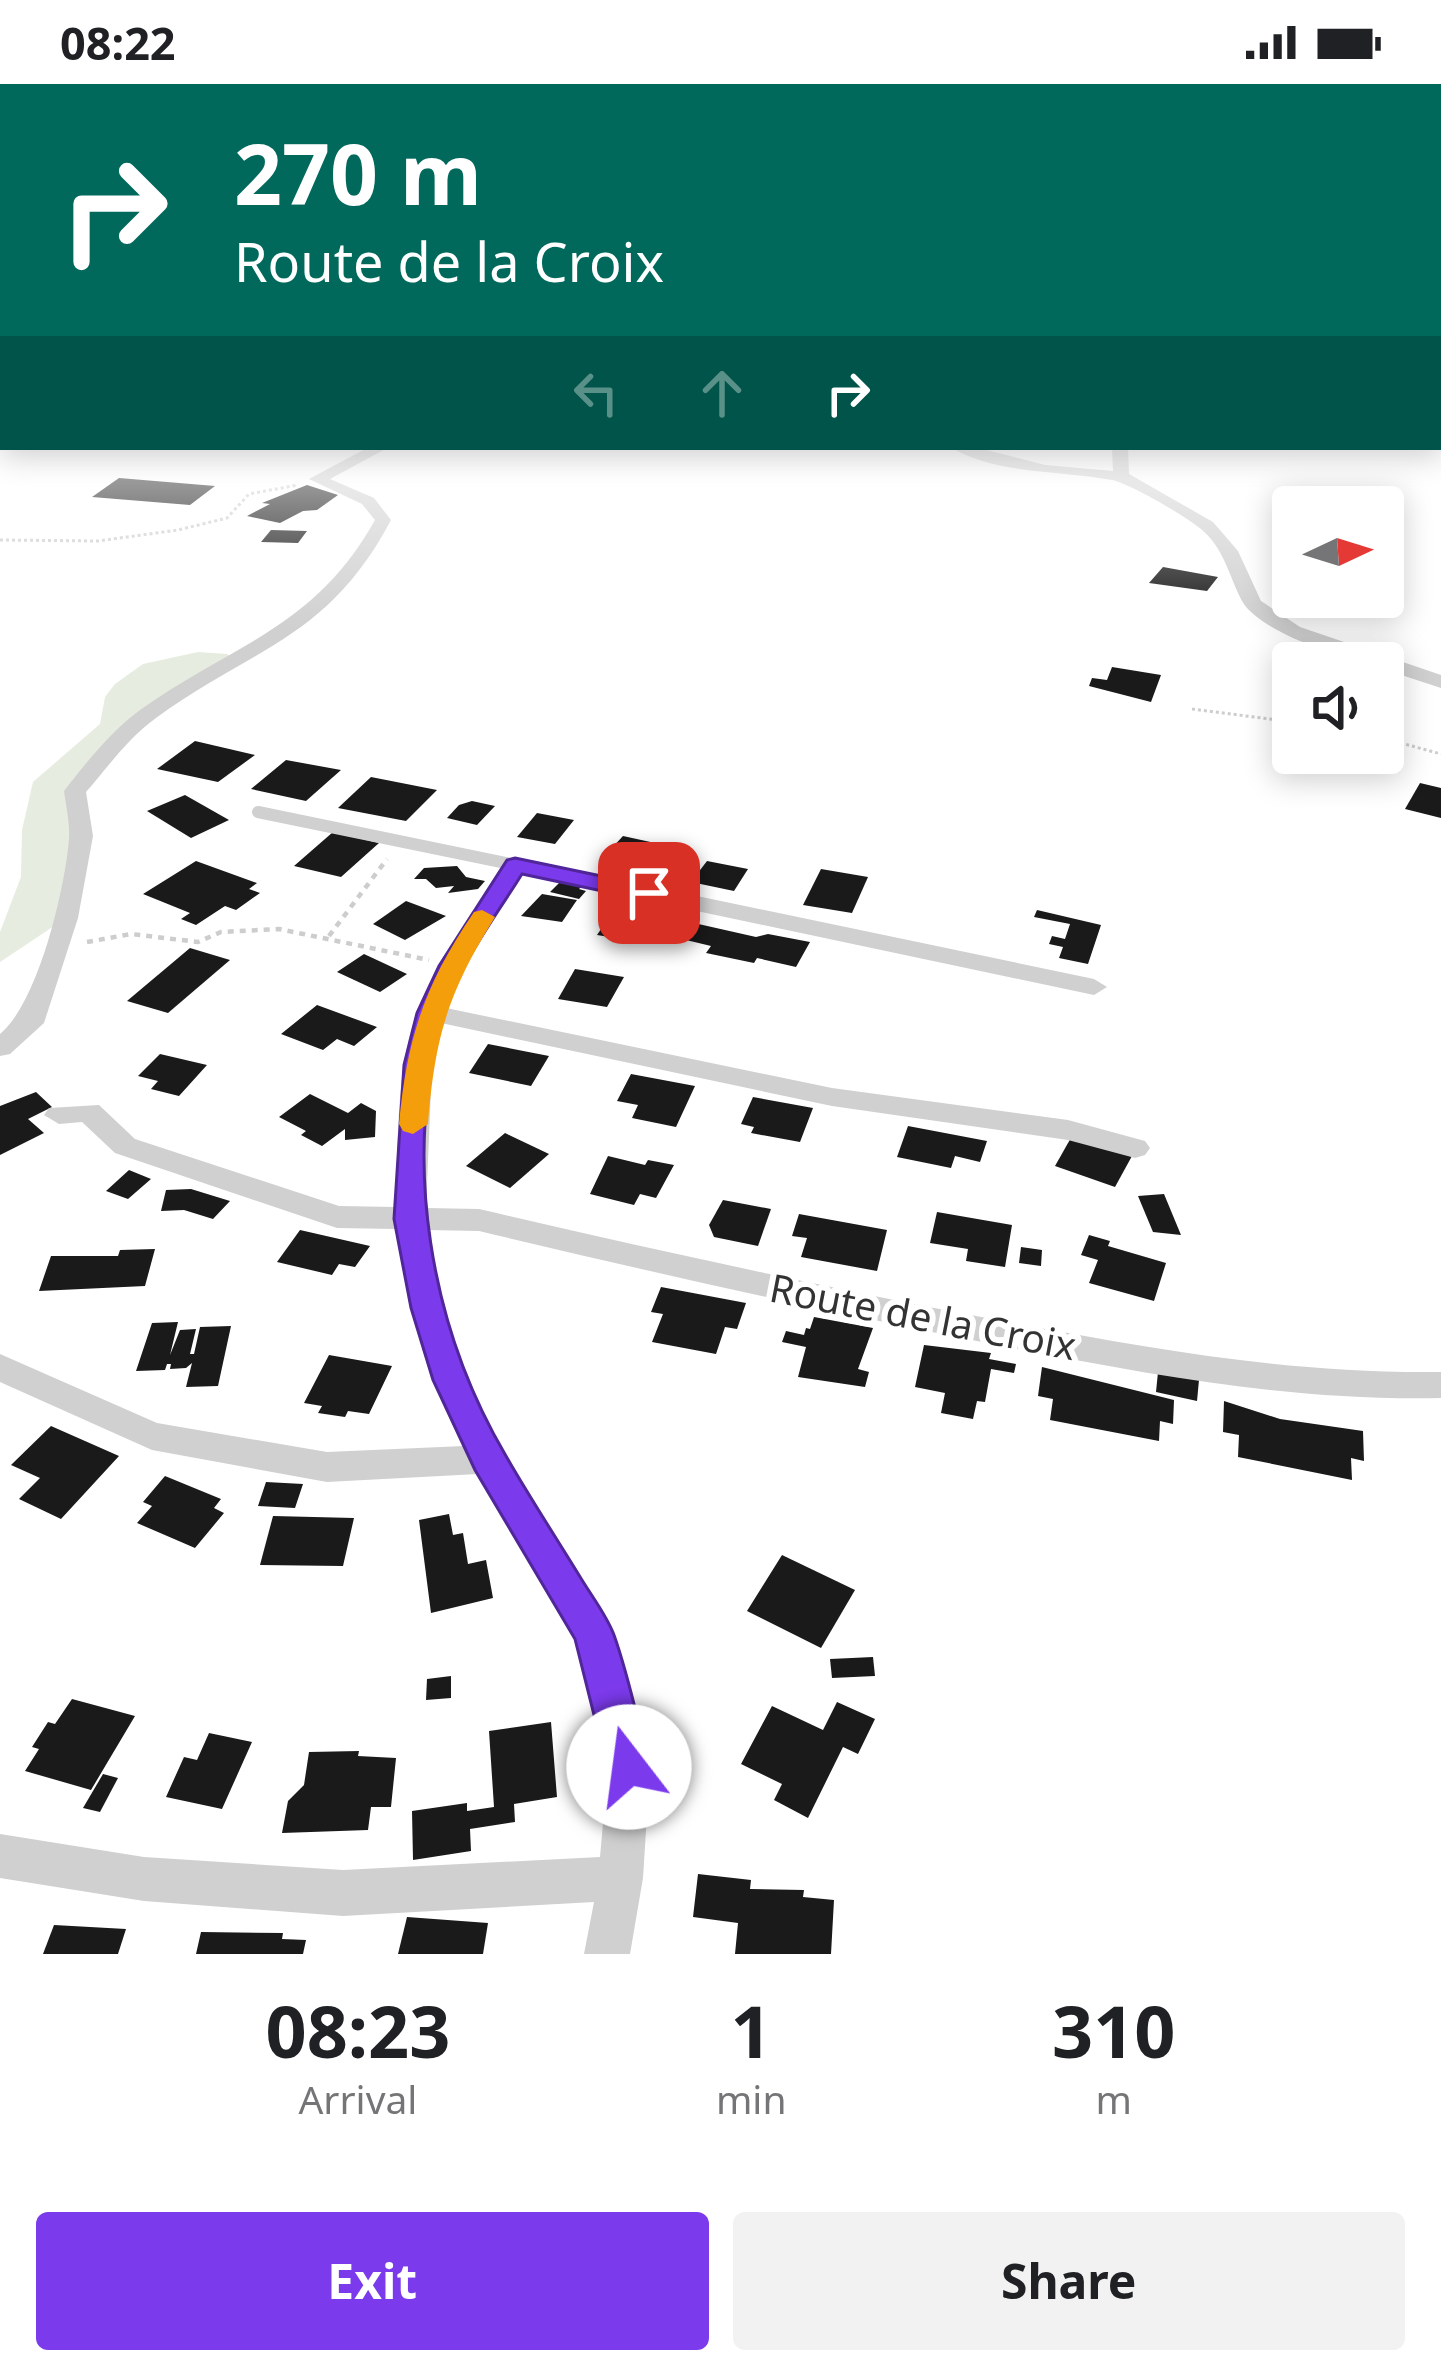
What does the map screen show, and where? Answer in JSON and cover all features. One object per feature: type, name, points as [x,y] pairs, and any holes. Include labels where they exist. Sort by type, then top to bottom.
[{"type":"street","points":[[318,482],[370,453]]},
{"type":"street","points":[[982,453],[1045,470],[1120,476],[1208,526],[1229,551],[1253,604],[1293,631],[1441,682]]},
{"type":"street","points":[[1120,453],[1120,476]]},
{"type":"street","points":[[0,1048],[30,1023],[66,918],[81,836],[75,791],[142,718],[284,637],[368,554],[383,520],[368,501],[318,482]]},
{"type":"street","points":[[607,1954],[621,1877],[629,1767],[594,1635],[488,1460],[451,1380],[428,1308],[410,1219],[418,1065],[430,1013],[452,966],[515,865],[1094,987]]},
{"type":"street","points":[[430,1013],[832,1097],[1068,1130],[1135,1148]]},
{"type":"street","name":"Route de la Croix","points":[[59,1115],[89,1112],[124,1146],[337,1217],[479,1220],[792,1293],[1205,1372],[1374,1386],[1441,1385]]},
{"type":"street","points":[[0,1367],[152,1436],[328,1467],[488,1460]]},
{"type":"street","points":[[0,1856],[143,1879],[343,1893],[621,1877]]},
{"type":"lane","points":[[258,812],[515,865]]},
{"type":"path","points":[[0,540],[98,541],[178,530],[227,518],[249,494],[318,482]]},
{"type":"path","points":[[1192,709],[1272,719]]},
{"type":"path","points":[[1404,744],[1441,754]]},
{"type":"path","points":[[329,936],[402,839]]},
{"type":"path","points":[[55,948],[131,934],[198,942],[210,934],[267,929],[329,936],[452,966]]},
{"type":"shaded area","points":[[198,652],[227,654],[236,661],[142,718],[76,791],[66,918],[0,962],[0,932],[21,877],[22,830],[33,782],[100,724],[105,697],[115,684],[143,664]]},
{"type":"building","points":[[119,478],[215,486],[190,505],[92,497]]},
{"type":"building","points":[[307,485],[338,495],[317,510],[303,511],[280,523],[247,516],[270,504],[262,503]]},
{"type":"building","points":[[271,530],[307,531],[298,543],[261,542]]},
{"type":"building","points":[[1163,567],[1218,577],[1207,591],[1149,583]]},
{"type":"building","points":[[1112,667],[1161,675],[1151,702],[1089,686],[1092,678],[1107,680]]},
{"type":"building","points":[[195,741],[255,755],[218,782],[157,769]]},
{"type":"building","points":[[286,760],[341,770],[306,801],[251,789]]},
{"type":"building","points":[[371,777],[437,790],[406,821],[338,808]]},
{"type":"building","points":[[1420,783],[1441,788],[1441,818],[1405,809]]},
{"type":"building","points":[[185,795],[229,820],[191,838],[147,811]]},
{"type":"building","points":[[472,801],[495,806],[477,825],[447,818],[459,805]]},
{"type":"building","points":[[537,813],[574,820],[555,844],[517,837]]},
{"type":"building","points":[[333,832],[379,843],[341,877],[294,866]]},
{"type":"building","points":[[623,836],[655,843],[635,865],[599,862]]},
{"type":"building","points":[[196,861],[257,883],[249,889],[260,893],[236,910],[225,906],[196,925],[181,919],[190,913],[143,894]]},
{"type":"building","points":[[707,861],[748,869],[734,891],[691,882]]},
{"type":"building","points":[[457,866],[466,877],[485,881],[478,889],[448,893],[454,886],[436,888],[426,879],[414,879],[424,868]]},
{"type":"building","points":[[821,869],[868,877],[852,913],[803,905]]},
{"type":"building","points":[[561,881],[586,891],[579,899],[550,892]]},
{"type":"building","points":[[542,894],[577,900],[562,922],[521,916]]},
{"type":"building","points":[[406,901],[446,916],[405,940],[373,924]]},
{"type":"building","points":[[625,905],[644,908],[638,918],[643,919],[649,909],[659,911],[640,942],[597,935],[612,913],[618,914]]},
{"type":"building","points":[[1037,910],[1101,925],[1088,964],[1059,958],[1063,947],[1049,944],[1052,936],[1065,939],[1070,924],[1034,917]]},
{"type":"building","points":[[694,923],[756,937],[768,934],[810,942],[796,967],[757,958],[754,963],[706,953],[711,946],[682,939]]},
{"type":"building","points":[[190,948],[230,960],[168,1013],[127,1001]]},
{"type":"building","points":[[364,954],[407,974],[380,992],[337,972]]},
{"type":"building","points":[[575,969],[624,977],[607,1007],[558,999]]},
{"type":"building","points":[[317,1005],[377,1027],[354,1046],[337,1039],[323,1050],[281,1034]]},
{"type":"building","points":[[488,1044],[549,1056],[531,1086],[469,1073]]},
{"type":"building","points":[[160,1054],[207,1065],[179,1096],[151,1089],[158,1081],[138,1076]]},
{"type":"building","points":[[631,1074],[695,1086],[676,1127],[632,1118],[638,1105],[617,1101]]},
{"type":"building","points":[[36,1092],[52,1107],[28,1119],[44,1133],[0,1155],[0,1106]]},
{"type":"building","points":[[310,1094],[348,1113],[361,1103],[376,1111],[375,1137],[345,1140],[345,1129],[322,1146],[301,1135],[306,1131],[279,1117]]},
{"type":"building","points":[[753,1097],[813,1108],[800,1142],[751,1133],[754,1127],[741,1124]]},
{"type":"building","points":[[908,1126],[987,1141],[980,1162],[955,1156],[951,1168],[897,1157]]},
{"type":"building","points":[[505,1133],[549,1154],[510,1188],[466,1166]]},
{"type":"building","points":[[1072,1136],[1132,1156],[1115,1187],[1055,1166]]},
{"type":"building","points":[[608,1156],[645,1165],[648,1160],[674,1165],[656,1198],[640,1194],[634,1205],[590,1194]]},
{"type":"building","points":[[129,1170],[151,1179],[128,1199],[106,1191]]},
{"type":"building","points":[[191,1189],[230,1201],[213,1219],[184,1210],[161,1211],[166,1190]]},
{"type":"building","points":[[1164,1194],[1181,1235],[1153,1232],[1138,1196]]},
{"type":"building","points":[[723,1200],[771,1209],[758,1246],[714,1237],[709,1225]]},
{"type":"building","points":[[937,1212],[1012,1225],[1005,1267],[966,1261],[968,1249],[930,1243]]},
{"type":"building","points":[[799,1214],[887,1230],[877,1271],[801,1257],[807,1238],[792,1236]]},
{"type":"building","points":[[300,1230],[370,1246],[355,1267],[339,1264],[332,1275],[277,1262]]},
{"type":"building","points":[[1089,1235],[1110,1241],[1108,1246],[1166,1263],[1154,1301],[1089,1283],[1098,1260],[1081,1255]]},
{"type":"building","points":[[1021,1247],[1042,1250],[1041,1266],[1019,1263]]},
{"type":"building","points":[[155,1249],[145,1286],[39,1291],[51,1256],[118,1256],[120,1250]]},
{"type":"building","points":[[661,1287],[746,1303],[737,1329],[725,1327],[716,1354],[652,1342],[663,1314],[651,1312]]},
{"type":"building","points":[[814,1317],[873,1328],[858,1369],[869,1372],[865,1387],[798,1377],[806,1347],[782,1342],[786,1331],[804,1335]]},
{"type":"building","points":[[178,1322],[170,1355],[180,1330],[196,1329],[190,1354],[194,1354],[200,1327],[231,1326],[218,1386],[186,1387],[192,1363],[186,1368],[170,1369],[167,1364],[165,1370],[136,1371],[152,1323]]},
{"type":"building","points":[[924,1345],[991,1353],[989,1359],[1016,1364],[1014,1373],[991,1369],[985,1402],[977,1401],[973,1419],[941,1413],[945,1393],[915,1387]]},
{"type":"building","points":[[329,1355],[392,1366],[369,1414],[318,1413],[322,1406],[304,1403]]},
{"type":"building","points":[[1042,1367],[1174,1400],[1173,1424],[1160,1421],[1159,1441],[1050,1420],[1053,1399],[1038,1396]]},
{"type":"building","points":[[1158,1372],[1199,1380],[1197,1401],[1156,1392]]},
{"type":"building","points":[[1224,1401],[1280,1419],[1363,1431],[1364,1461],[1351,1458],[1352,1480],[1238,1457],[1239,1435],[1223,1432]]},
{"type":"building","points":[[51,1426],[119,1456],[61,1519],[19,1499],[40,1478],[11,1465]]},
{"type":"building","points":[[165,1476],[221,1499],[214,1508],[224,1513],[195,1548],[137,1523],[152,1506],[143,1502]]},
{"type":"building","points":[[266,1482],[303,1484],[295,1508],[258,1506]]},
{"type":"building","points":[[449,1514],[453,1535],[463,1533],[468,1564],[486,1560],[493,1598],[431,1613],[419,1520]]},
{"type":"building","points":[[273,1516],[354,1518],[343,1566],[260,1565]]},
{"type":"building","points":[[782,1555],[855,1590],[821,1648],[747,1611]]},
{"type":"building","points":[[873,1657],[875,1676],[832,1678],[830,1659]]},
{"type":"building","points":[[451,1676],[451,1698],[426,1700],[427,1679]]},
{"type":"building","points":[[72,1699],[135,1716],[91,1790],[25,1771],[39,1749],[32,1747],[48,1722],[55,1724]]},
{"type":"building","points":[[837,1702],[875,1719],[858,1754],[843,1747],[808,1818],[774,1800],[782,1784],[741,1764],[772,1706],[823,1730]]},
{"type":"building","points":[[551,1722],[557,1797],[514,1804],[515,1822],[470,1829],[471,1851],[413,1860],[412,1811],[467,1803],[467,1811],[494,1807],[489,1731]]},
{"type":"building","points":[[209,1733],[252,1742],[222,1809],[166,1797],[184,1757],[197,1760]]},
{"type":"building","points":[[359,1751],[358,1756],[396,1758],[391,1807],[371,1807],[368,1830],[282,1833],[288,1801],[304,1785],[309,1752]]},
{"type":"building","points":[[103,1774],[118,1778],[100,1812],[83,1808]]},
{"type":"building","points":[[698,1874],[751,1880],[750,1889],[804,1890],[803,1897],[834,1900],[831,1954],[735,1954],[738,1923],[693,1917]]},
{"type":"building","points":[[407,1917],[488,1923],[483,1954],[398,1954]]},
{"type":"building","points":[[54,1925],[126,1929],[118,1954],[43,1954]]},
{"type":"building","points":[[201,1932],[283,1933],[282,1939],[306,1940],[303,1954],[196,1954]]},
{"type":"slow traffic","points":[[413,1124],[418,1065],[430,1013],[482,917]]},
{"type":"route","points":[[629,1767],[594,1635],[488,1460],[451,1380],[428,1308],[410,1219],[409,1173],[418,1065],[430,1013],[452,966],[515,865],[649,893]]}]
